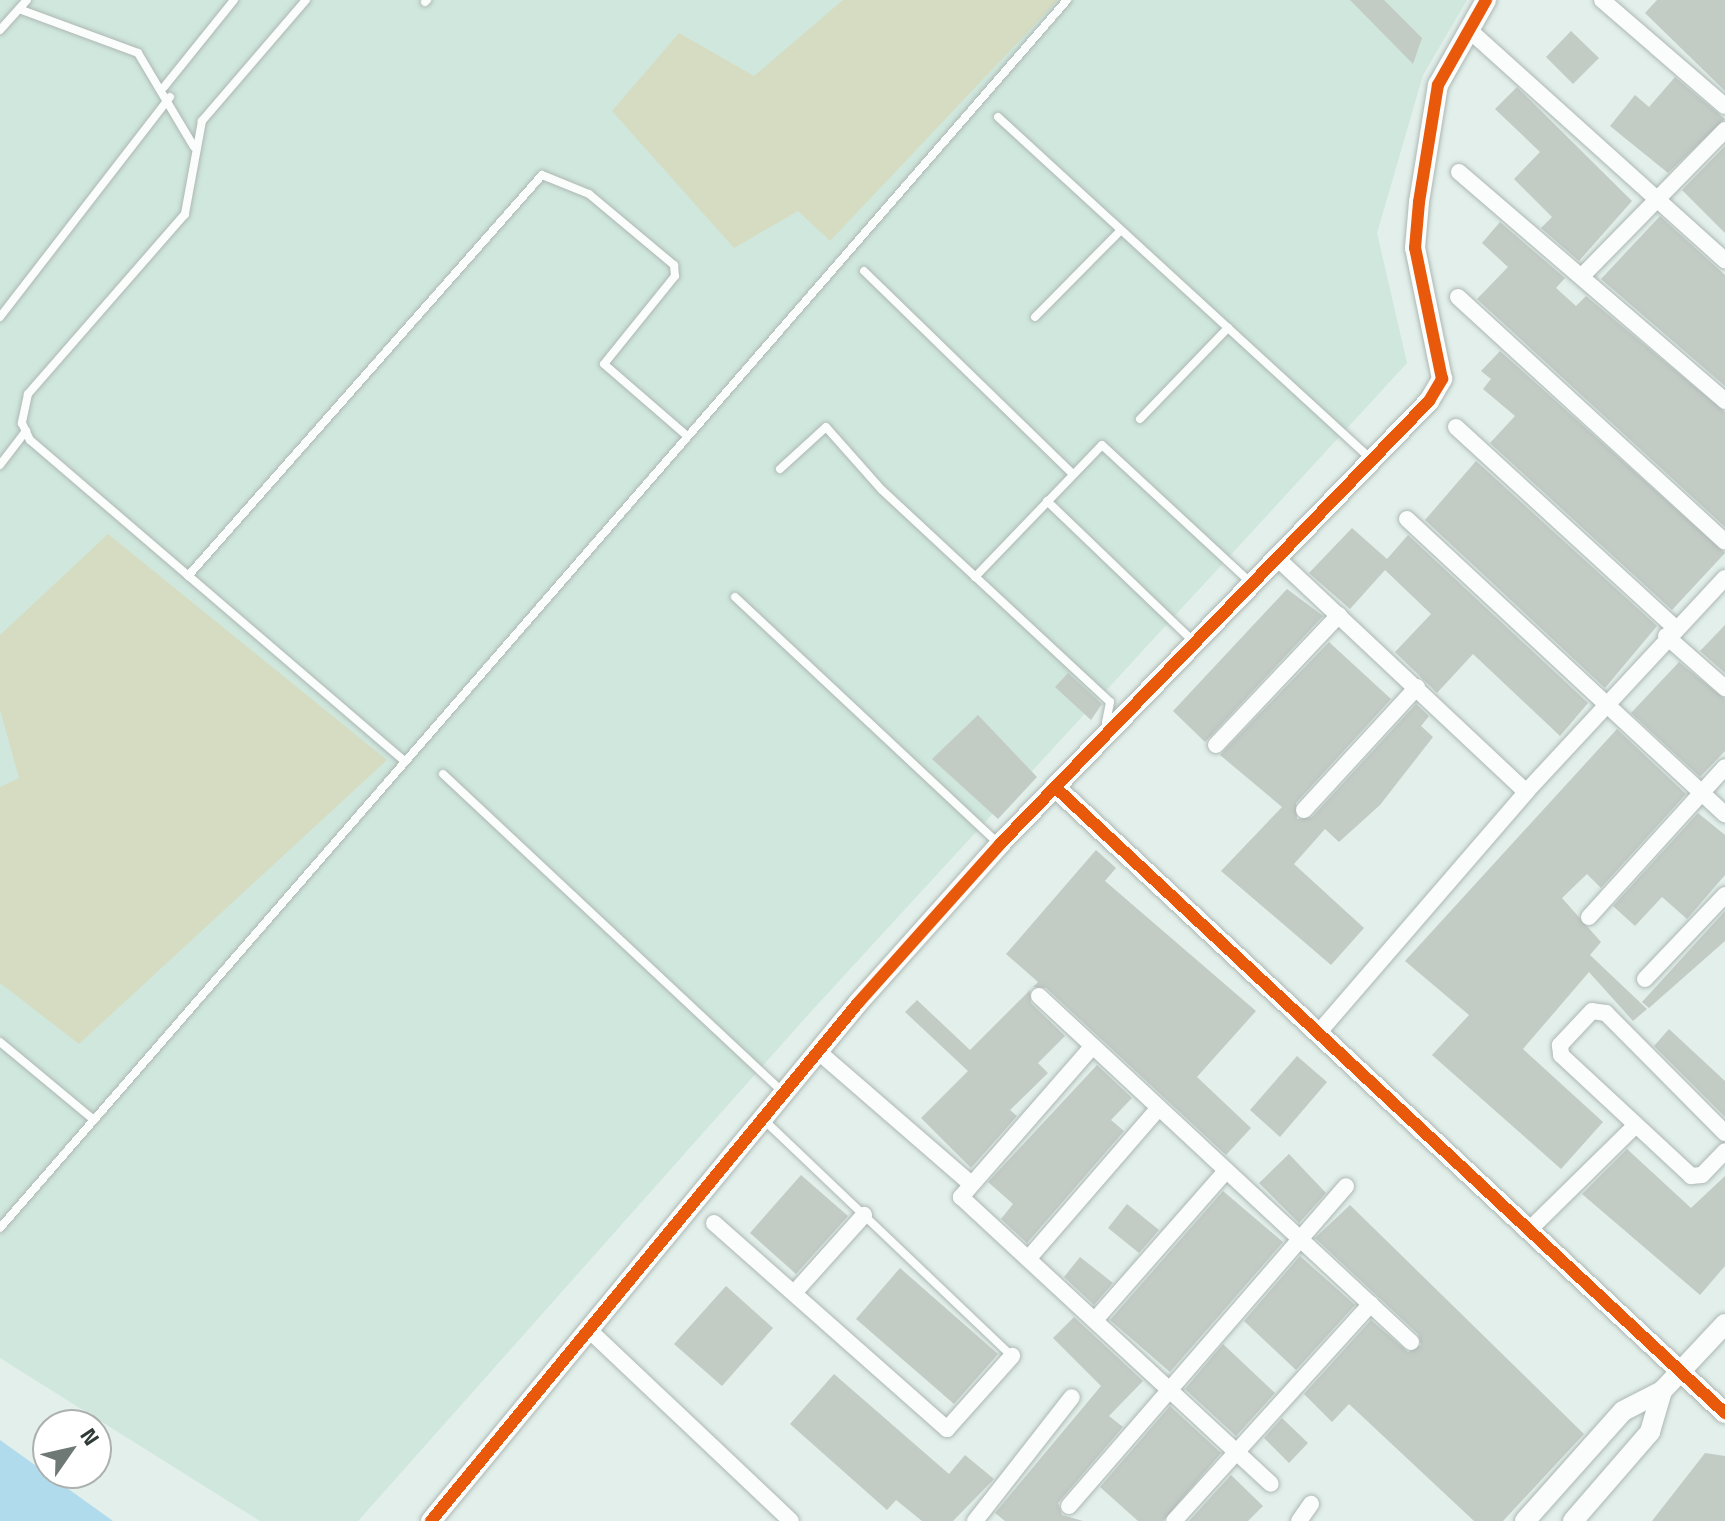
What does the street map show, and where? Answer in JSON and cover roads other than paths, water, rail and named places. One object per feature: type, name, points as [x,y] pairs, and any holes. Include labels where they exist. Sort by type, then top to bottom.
[{"type":"street","points":[[431,1521],[763,1120],[1054,783],[1277,558],[1371,460],[1442,379],[1415,248],[1418,218],[1438,85],[1486,0]]},
{"type":"street","points":[[1602,0],[1725,106]]},
{"type":"street","points":[[1468,29],[1725,260]]},
{"type":"street","points":[[1585,273],[1660,201],[1725,130]]},
{"type":"street","points":[[1459,172],[1585,273],[1725,401]]},
{"type":"street","points":[[1458,297],[1725,542]]},
{"type":"street","points":[[1456,427],[1725,688]]},
{"type":"street","points":[[1407,519],[1605,707],[1725,815]]},
{"type":"street","points":[[1277,558],[1526,792]]},
{"type":"street","points":[[1320,1031],[1526,792],[1670,632],[1725,578]]},
{"type":"street","points":[[1216,745],[1339,615]]},
{"type":"street","points":[[1304,810],[1417,687]]},
{"type":"street","points":[[1589,917],[1725,767]]},
{"type":"street","points":[[1054,783],[1725,1413]]},
{"type":"street","points":[[1645,979],[1725,895]]},
{"type":"street","points":[[1039,996],[1091,1048],[1303,1239],[1411,1342]]},
{"type":"street","points":[[1725,1133],[1606,1013],[1592,1011],[1560,1045],[1561,1055],[1691,1176],[1702,1175],[1725,1151]]},
{"type":"street","points":[[1091,1048],[961,1197],[1235,1447],[1271,1484]]},
{"type":"street","points":[[821,1054],[971,1184]]},
{"type":"street","points":[[1028,1259],[1158,1109]]},
{"type":"street","points":[[1529,1230],[1636,1125]]},
{"type":"street","points":[[1095,1320],[1226,1171]]},
{"type":"street","points":[[1069,1506],[1346,1186]]},
{"type":"street","points":[[794,1293],[864,1215]]},
{"type":"street","points":[[714,1223],[947,1429],[1012,1356]]},
{"type":"street","points":[[1174,1521],[1235,1447],[1371,1304]]},
{"type":"street","points":[[1525,1521],[1623,1411],[1662,1391],[1725,1324]]},
{"type":"street","points":[[588,1329],[791,1521]]},
{"type":"street","points":[[1550,1493],[1575,1519],[1650,1432],[1662,1391]]},
{"type":"street","points":[[984,1518],[1072,1397]]},
{"type":"street","points":[[1299,1521],[1311,1504]]},
{"type":"lane","points":[[0,30],[27,0]]},
{"type":"lane","points":[[164,87],[234,0]]},
{"type":"lane","points":[[0,465],[26,431],[28,394],[185,214],[194,148],[202,121],[306,0]]},
{"type":"lane","points":[[0,1228],[1067,0]]},
{"type":"lane","points":[[19,9],[138,53],[170,97],[194,148]]},
{"type":"lane","points":[[0,317],[170,97]]},
{"type":"lane","points":[[998,117],[1371,460]]},
{"type":"lane","points":[[188,576],[542,175],[589,194],[674,265],[675,276],[604,364],[687,436]]},
{"type":"lane","points":[[1035,317],[1121,230]]},
{"type":"lane","points":[[864,271],[1072,473]]},
{"type":"lane","points":[[1140,419],[1228,328]]},
{"type":"lane","points":[[780,469],[826,427],[975,577],[1110,702],[1109,719],[1054,783]]},
{"type":"lane","points":[[26,431],[188,576],[404,761]]},
{"type":"lane","points":[[975,577],[1072,473],[1106,445],[1251,583]]},
{"type":"lane","points":[[1047,501],[1193,641]]},
{"type":"lane","points":[[735,597],[1000,844]]},
{"type":"lane","points":[[443,774],[785,1095]]},
{"type":"lane","points":[[0,1042],[94,1120]]},
{"type":"lane","points":[[763,1120],[1012,1356]]},
{"type":"water","points":[[0,1440],[32,1463],[32,1489],[68,1489],[113,1521],[0,1521]]}]
